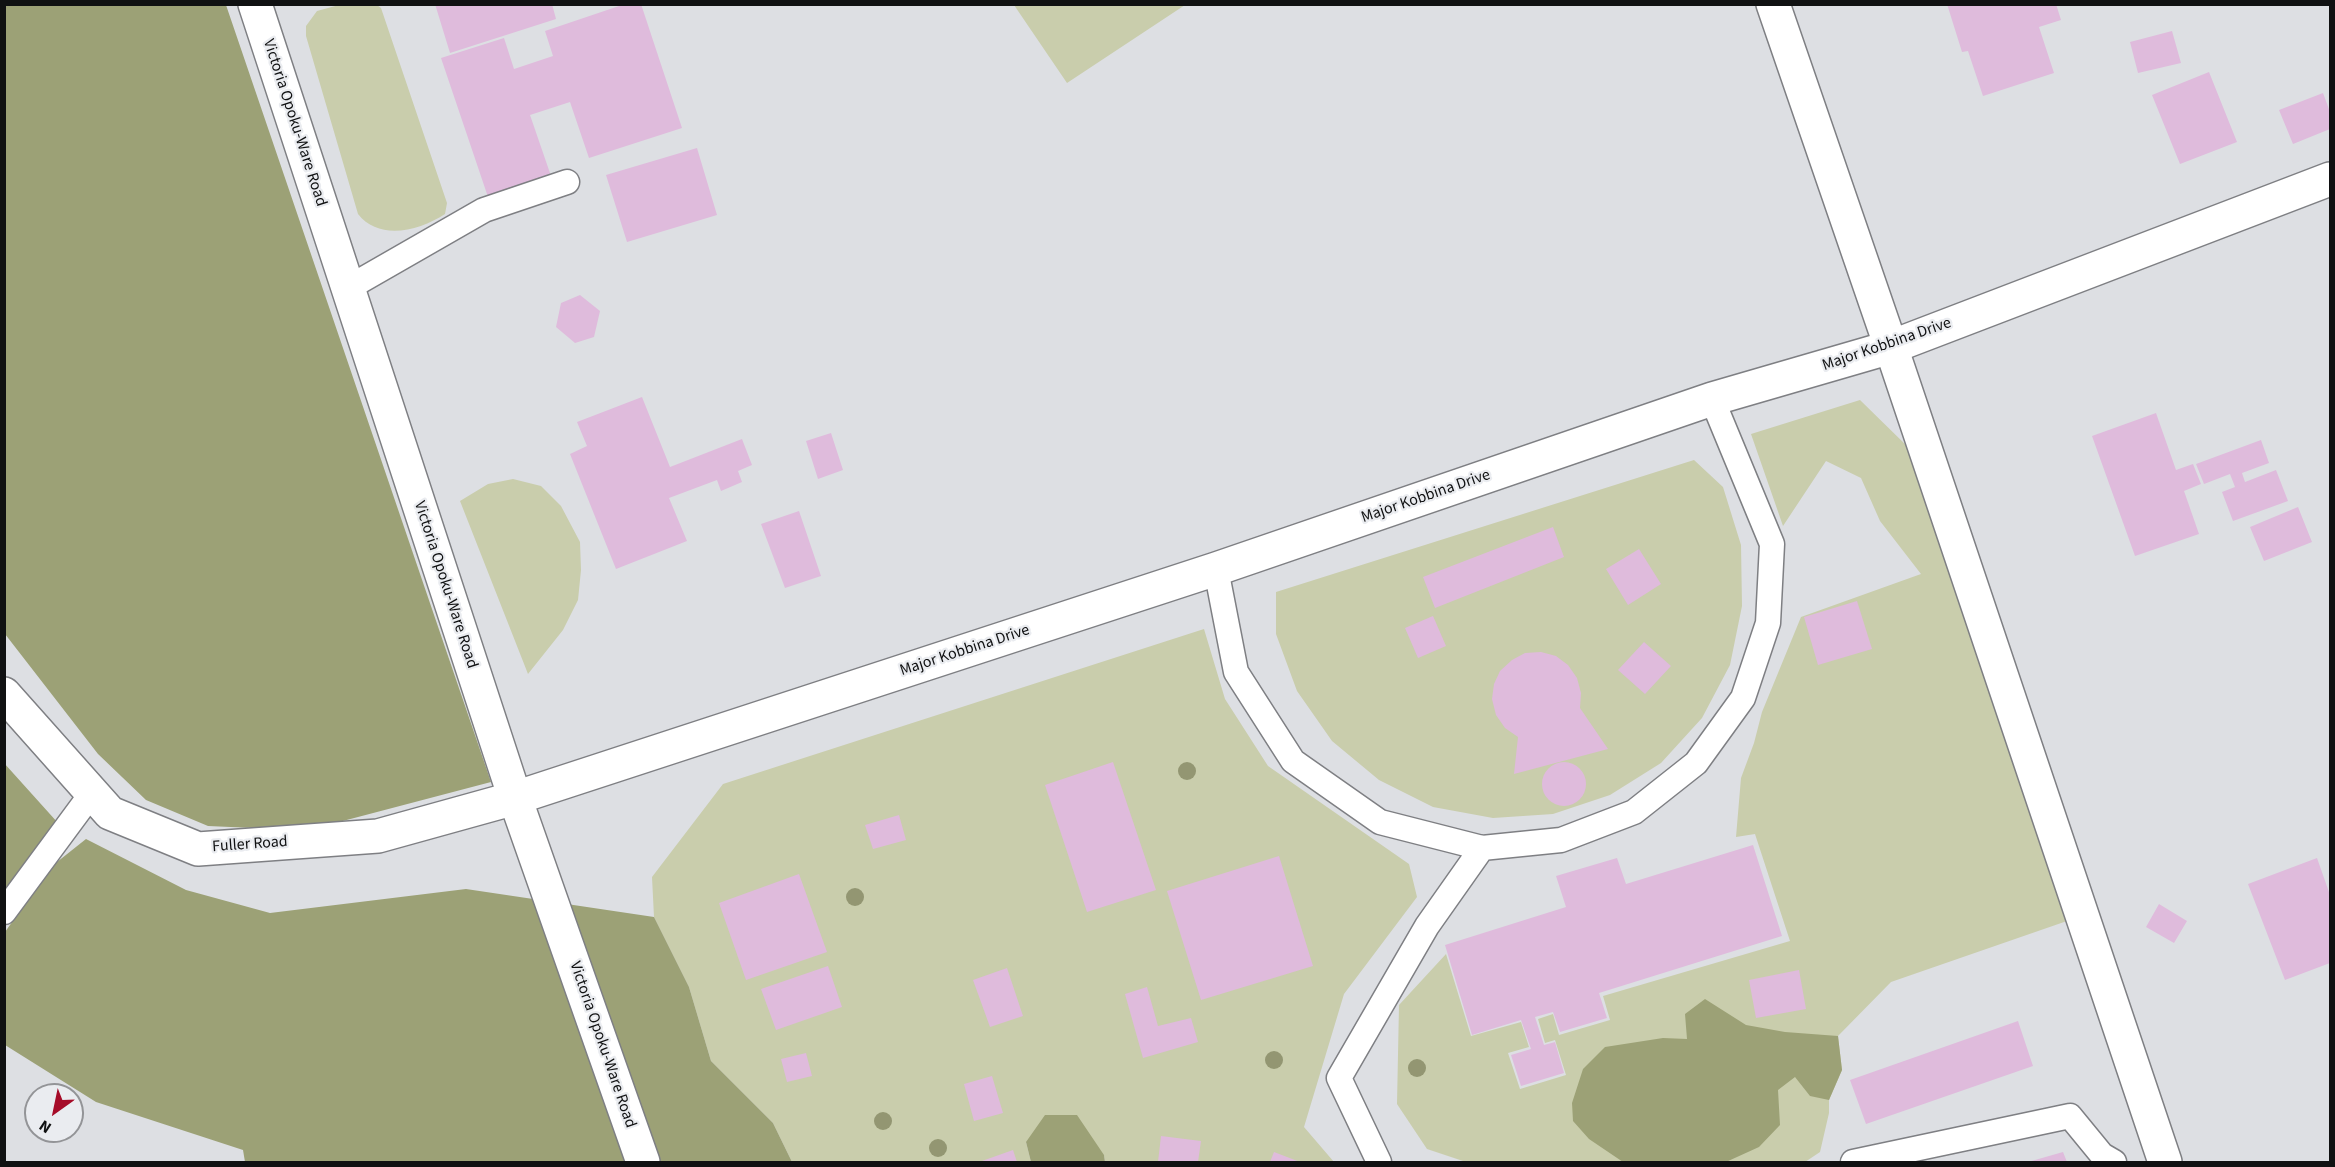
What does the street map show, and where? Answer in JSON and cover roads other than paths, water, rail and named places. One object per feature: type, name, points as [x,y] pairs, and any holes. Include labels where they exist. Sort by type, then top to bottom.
[{"type":"street","name":"Victoria Opoku-Ware Road","points":[[255,4],[515,798],[643,1162]]},
{"type":"street","points":[[1773,4],[2165,1162]]},
{"type":"street","name":"Major Kobbina Drive","points":[[515,798],[1216,569],[1712,399],[1891,347],[2331,178]]},
{"type":"street","name":"Fuller Road","points":[[4,694],[110,813],[198,849],[378,836],[515,798]]},
{"type":"lane","points":[[348,288],[484,210],[567,182]]},
{"type":"lane","points":[[1216,569],[1236,672],[1293,761],[1380,822],[1482,848],[1561,840],[1634,812],[1696,763],[1743,698],[1768,623],[1772,544],[1712,399]]},
{"type":"lane","points":[[4,912],[92,793]]},
{"type":"lane","points":[[1379,1162],[1339,1078],[1426,926],[1482,848]]},
{"type":"lane","points":[[1853,1162],[2070,1116],[2102,1155],[2114,1162]]}]
